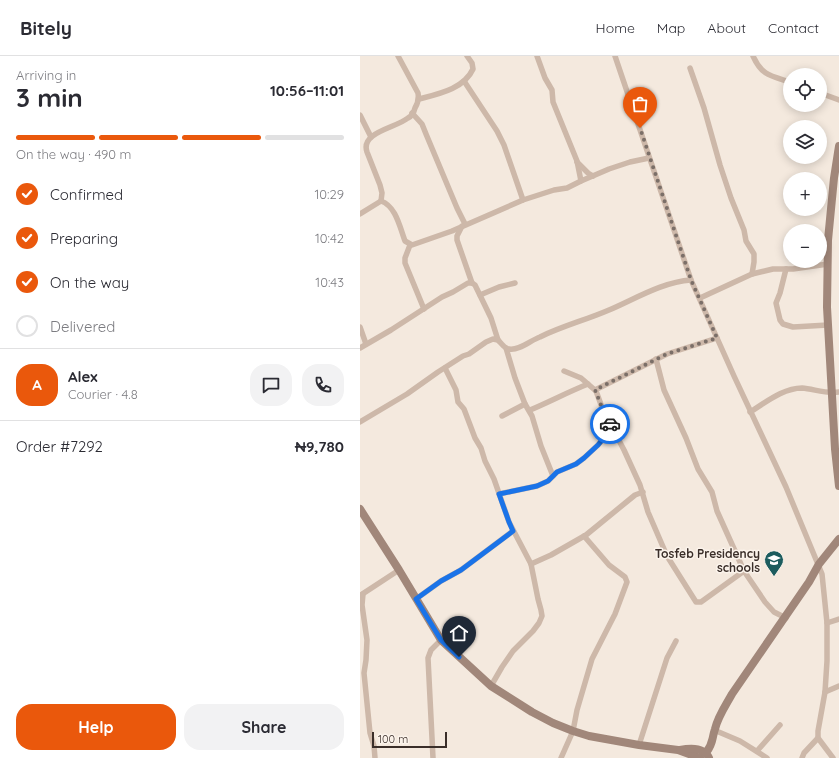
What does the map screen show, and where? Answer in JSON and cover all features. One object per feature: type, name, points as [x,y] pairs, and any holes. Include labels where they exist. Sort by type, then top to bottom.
[{"type":"street","points":[[381,201],[382,193],[366,149],[366,142],[371,137],[408,118],[419,100],[418,93],[398,56]]},
{"type":"street","points":[[419,100],[455,88],[464,81],[473,69],[467,56]]},
{"type":"street","points":[[537,56],[545,78],[552,90],[553,102],[577,161],[581,181]]},
{"type":"street","points":[[615,56],[691,280],[819,564],[824,583],[827,623],[825,692],[818,738],[833,758]]},
{"type":"street","points":[[753,56],[759,68],[764,72],[783,79]]},
{"type":"street","points":[[690,68],[704,108],[731,198],[744,230],[746,241],[754,254],[752,274]]},
{"type":"street","points":[[464,81],[497,130],[506,150],[512,172],[523,200]]},
{"type":"street","points":[[827,96],[839,100]]},
{"type":"street","points":[[412,113],[422,124],[463,225]]},
{"type":"street","points":[[360,115],[371,137]]},
{"type":"street","points":[[839,146],[834,178],[828,240],[827,307],[835,393],[835,449],[839,486]]},
{"type":"street","points":[[381,201],[388,205],[391,209],[405,241],[410,245],[452,231],[523,200],[554,190],[567,188],[630,162],[649,158]]},
{"type":"street","points":[[577,161],[588,173],[593,176]]},
{"type":"street","points":[[360,214],[381,201]]},
{"type":"street","points":[[463,225],[457,236],[458,244],[472,283],[475,285],[491,318],[498,340],[510,350],[664,286],[677,281],[691,280]]},
{"type":"street","points":[[452,231],[457,232],[458,234]]},
{"type":"street","points":[[410,245],[405,258],[405,263],[424,309]]},
{"type":"street","points":[[700,298],[752,274],[773,269],[828,264]]},
{"type":"street","points":[[786,269],[776,303],[780,320],[783,324],[793,327],[828,325]]},
{"type":"street","points":[[360,348],[468,283],[472,283]]},
{"type":"street","points":[[480,295],[499,287],[515,283]]},
{"type":"street","points":[[360,327],[366,344]]},
{"type":"street","points":[[595,390],[641,368],[656,359],[685,347],[717,338]]},
{"type":"street","points":[[360,422],[407,394],[486,342],[498,340]]},
{"type":"street","points":[[506,348],[515,378],[525,404],[530,410],[541,446],[553,476]]},
{"type":"street","points":[[656,359],[664,390],[686,438],[698,469],[712,492],[717,511],[744,571],[765,602],[774,612],[786,618]]},
{"type":"street","points":[[445,368],[456,390],[458,402],[464,409],[474,438],[481,448],[485,462],[494,478],[509,522],[531,564],[542,616],[533,631],[523,640],[502,667],[492,686]]},
{"type":"street","points":[[564,371],[581,378],[595,390],[603,410],[624,450],[643,492],[648,512],[667,556],[696,602],[701,602],[744,571]]},
{"type":"street","points":[[530,410],[564,395],[571,390],[588,384]]},
{"type":"street","points":[[750,412],[778,395],[790,390],[802,388],[835,393]]},
{"type":"street","points":[[502,416],[525,404]]},
{"type":"street","points":[[499,494],[537,486],[548,481],[557,472],[580,461],[598,445],[612,428]]},
{"type":"street","points":[[531,564],[551,555],[584,536],[636,495],[643,492]]},
{"type":"street","points":[[360,509],[441,640],[492,686],[532,712],[573,731],[589,736],[640,746],[678,750],[705,756],[712,745],[714,730],[732,694],[786,618],[819,564],[839,539]]},
{"type":"street","points":[[416,599],[441,581],[461,570],[513,531]]},
{"type":"street","points":[[561,758],[573,731],[577,710],[592,660],[615,614],[627,582],[625,576],[609,565],[584,536]]},
{"type":"street","points":[[375,758],[374,746],[370,733],[364,673],[367,640],[362,595],[399,570]]},
{"type":"street","points":[[827,623],[839,619]]},
{"type":"street","points":[[433,758],[428,658],[431,650],[441,640]]},
{"type":"street","points":[[640,746],[667,658],[676,641]]},
{"type":"street","points":[[825,692],[839,686]]},
{"type":"street","points":[[757,751],[780,725]]},
{"type":"street","points":[[714,730],[740,741],[767,758]]},
{"type":"street","points":[[802,758],[804,753],[818,738]]},
{"type":"way so far","points":[[610,424],[595,390],[667,354],[717,338],[691,280],[640,128]]},
{"type":"place","name":"Tosfeb Presidency schools","points":[[774,577]]},
{"type":"route","points":[[459,657],[441,640],[416,599],[441,581],[461,570],[513,531],[499,494],[537,486],[548,481],[557,472],[576,464],[598,445],[612,428],[610,424]]}]
